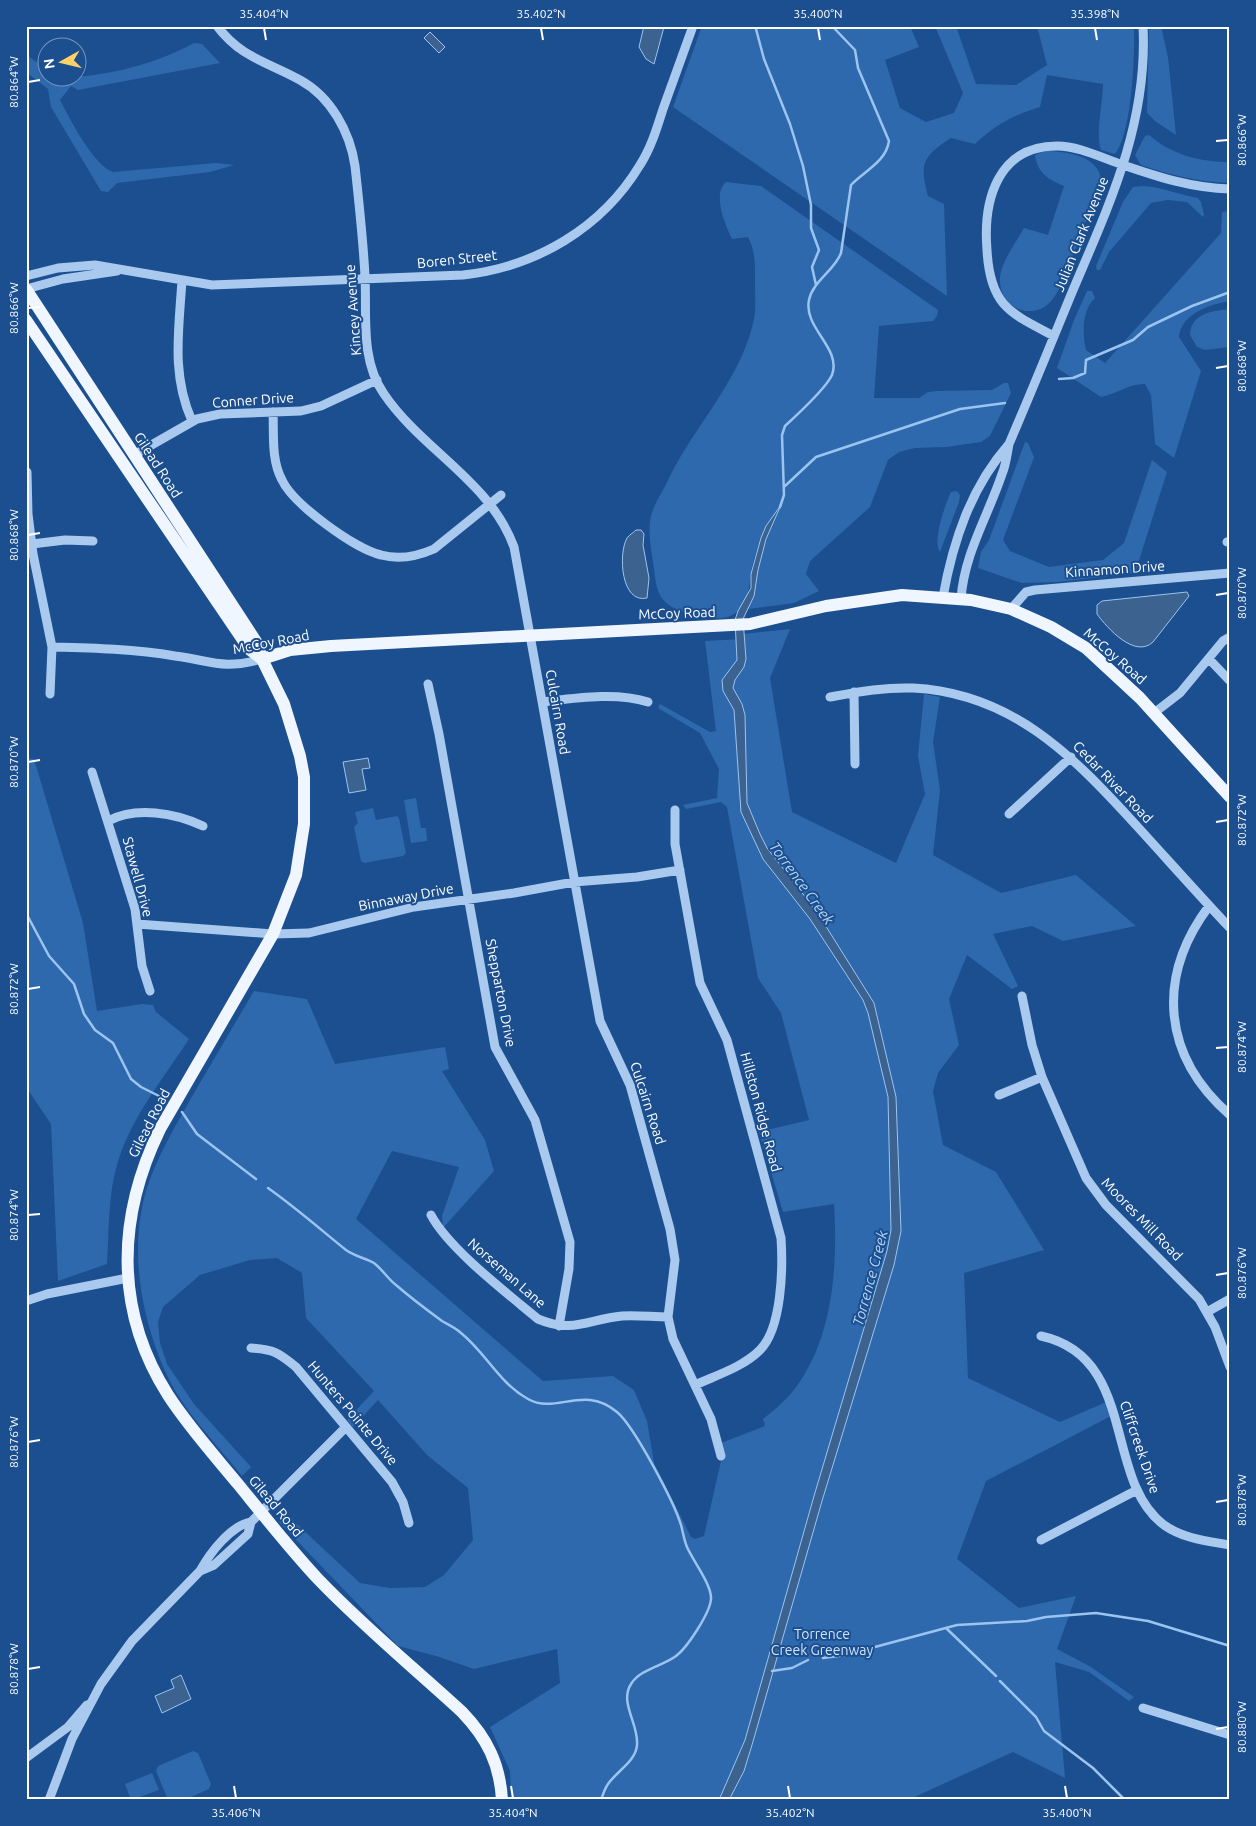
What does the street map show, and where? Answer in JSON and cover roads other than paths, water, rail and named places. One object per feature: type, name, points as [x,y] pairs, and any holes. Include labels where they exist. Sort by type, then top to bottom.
[{"type":"main road","name":"Gilead Road","points":[[26,289],[258,643],[262,659],[293,727],[304,777],[304,824],[296,875],[274,934],[173,1106],[150,1150],[131,1215],[127,1238],[128,1278],[134,1314],[144,1349],[164,1388],[181,1413],[261,1512],[330,1590],[472,1721],[485,1738],[496,1762],[502,1800]]},
{"type":"main road","name":"Gilead Road","points":[[26,320],[249,649],[262,659]]},
{"type":"main road","name":"McCoy Road","points":[[262,659],[290,650],[331,646],[530,634],[750,624],[809,609],[868,598],[902,595],[961,599],[1011,609],[1057,630],[1086,648],[1117,675],[1154,713],[1230,797]]},
{"type":"street","name":"Kincey Avenue","points":[[218,26],[244,53],[302,81],[313,89],[339,119],[354,158],[365,279],[367,344],[372,368],[383,394],[400,414],[491,505],[509,534],[514,547],[530,634]]},
{"type":"street","name":"Boren Street","points":[[26,289],[63,279],[120,271],[146,272],[212,285],[463,275],[491,272],[542,254],[573,235],[605,210],[641,164],[652,142],[693,26]]},
{"type":"street","name":"Julian Clark Avenue","points":[[961,599],[962,582],[980,526],[1003,474],[1009,444],[1124,165],[1139,105],[1144,59],[1143,26]]},
{"type":"street","points":[[1054,336],[1007,309],[997,297],[991,279],[987,252],[989,207],[994,188],[1001,173],[1012,161],[1025,152],[1041,147],[1058,146],[1080,150],[1187,184],[1230,189]]},
{"type":"street","name":"Boren Street","points":[[26,276],[76,266],[95,265],[120,271]]},
{"type":"street","points":[[182,280],[178,368],[180,391],[192,421]]},
{"type":"street","name":"Conner Drive","points":[[134,455],[192,421],[220,414],[295,412],[321,406],[377,380]]},
{"type":"street","points":[[273,412],[276,462],[287,490],[296,500],[340,533],[372,552],[393,557],[421,554],[447,541],[501,495]]},
{"type":"street","name":"Julian Clark Avenue","points":[[943,597],[960,524],[990,465],[1009,444]]},
{"type":"street","points":[[27,472],[32,544],[52,646],[50,694]]},
{"type":"street","points":[[32,544],[65,540],[93,541]]},
{"type":"street","name":"Kinnamon Drive","points":[[1011,609],[1026,592],[1035,590],[1230,573]]},
{"type":"street","name":"Culcairn Road","points":[[530,634],[600,1022],[630,1085],[670,1229],[674,1260],[668,1317],[673,1339],[716,1431],[721,1456]]},
{"type":"street","points":[[1154,713],[1180,693],[1230,637]]},
{"type":"street","name":"McCoy Road","points":[[52,646],[175,656],[225,666],[238,666],[262,659]]},
{"type":"street","points":[[1210,659],[1230,681]]},
{"type":"street","name":"Shepparton Drive","points":[[428,684],[495,1047],[535,1120],[570,1242],[569,1269],[559,1326]]},
{"type":"street","name":"Cedar River Road","points":[[830,697],[887,688],[913,688],[958,696],[998,710],[1019,720],[1046,737],[1071,757],[1230,928]]},
{"type":"street","points":[[854,692],[855,764]]},
{"type":"street","points":[[543,702],[604,697],[628,697],[648,702]]},
{"type":"street","points":[[1009,814],[1071,757]]},
{"type":"street","name":"Stawell Drive","points":[[92,772],[135,909],[142,966],[150,991]]},
{"type":"street","name":"Hillston Ridge Road","points":[[674,810],[675,844],[700,984],[723,1030],[742,1088],[781,1238],[782,1257],[775,1316],[767,1341],[760,1350],[737,1366],[695,1385]]},
{"type":"street","points":[[108,821],[129,814],[151,814],[185,818],[203,826]]},
{"type":"street","name":"Binnaway Drive","points":[[137,924],[274,934],[309,932],[414,907],[469,900],[574,882],[637,877],[680,870]]},
{"type":"street","points":[[1209,906],[1191,931],[1182,951],[1174,982],[1173,1008],[1177,1032],[1189,1064],[1204,1088],[1230,1116]]},
{"type":"street","name":"Moores Mill Road","points":[[1022,996],[1032,1045],[1042,1077],[1075,1156],[1092,1188],[1106,1205],[1189,1287],[1207,1312],[1230,1367]]},
{"type":"street","points":[[999,1095],[1042,1077]]},
{"type":"street","name":"Norseman Lane","points":[[431,1215],[437,1226],[457,1248],[538,1319],[559,1326],[574,1327],[621,1316],[668,1317]]},
{"type":"street","points":[[26,1301],[47,1294],[128,1278]]},
{"type":"street","points":[[1207,1312],[1230,1300]]},
{"type":"street","name":"Cliffcreek Drive","points":[[1041,1336],[1064,1342],[1076,1350],[1096,1375],[1116,1418],[1137,1490],[1158,1520],[1173,1530],[1189,1537],[1230,1545]]},
{"type":"street","name":"Hunters Pointe Drive","points":[[251,1348],[268,1349],[277,1352],[296,1367],[392,1482],[403,1502],[409,1523]]},
{"type":"street","points":[[26,1758],[68,1727],[89,1704],[125,1650],[200,1571],[208,1558],[240,1524],[251,1522],[346,1427]]},
{"type":"street","points":[[1041,1540],[1137,1490]]},
{"type":"street","points":[[49,1800],[72,1739],[86,1715],[89,1704]]},
{"type":"street","points":[[1143,1708],[1230,1735]]},
{"type":"waterway","name":"Torrence Creek","points":[[780,507],[784,495],[782,435],[785,426],[824,387],[832,375],[834,365],[828,347],[811,320],[809,310],[811,293],[834,265],[841,253],[851,185],[884,155],[889,141],[858,68],[855,50],[832,26]]},
{"type":"waterway","points":[[756,29],[764,59],[790,124],[803,166],[811,205],[811,228],[819,250],[812,267],[816,285]]},
{"type":"waterway","points":[[1059,379],[1073,378],[1085,373],[1086,360],[1133,340],[1148,327],[1192,306],[1230,292]]},
{"type":"waterway","points":[[785,486],[816,457],[960,409],[1005,403]]},
{"type":"waterway","points":[[26,913],[49,956],[74,984],[84,1014],[95,1030],[113,1043],[131,1079],[141,1087],[163,1098]]},
{"type":"waterway","points":[[182,1112],[197,1134],[256,1179]]},
{"type":"waterway","points":[[268,1188],[346,1250],[374,1263],[407,1295],[459,1331],[509,1385],[528,1399],[538,1403],[549,1404],[593,1400],[605,1404],[617,1412],[633,1432],[653,1465],[677,1514],[687,1547],[709,1587],[711,1599],[707,1613],[681,1652],[646,1671],[631,1684],[627,1699],[637,1737],[636,1751],[630,1761],[608,1784],[601,1800]]},
{"type":"waterway","points":[[823,1658],[845,1655],[957,1625],[1027,1621],[1046,1617],[1096,1613],[1148,1621],[1230,1646]]},
{"type":"waterway","points":[[947,1629],[996,1676]]},
{"type":"waterway","points":[[772,1671],[792,1668],[808,1660]]},
{"type":"waterway","points":[[1000,1681],[1036,1717],[1044,1731],[1093,1768],[1125,1800]]},
{"type":"park label","name":"Torrence Creek Greenway","points":[[822,1642]]}]
